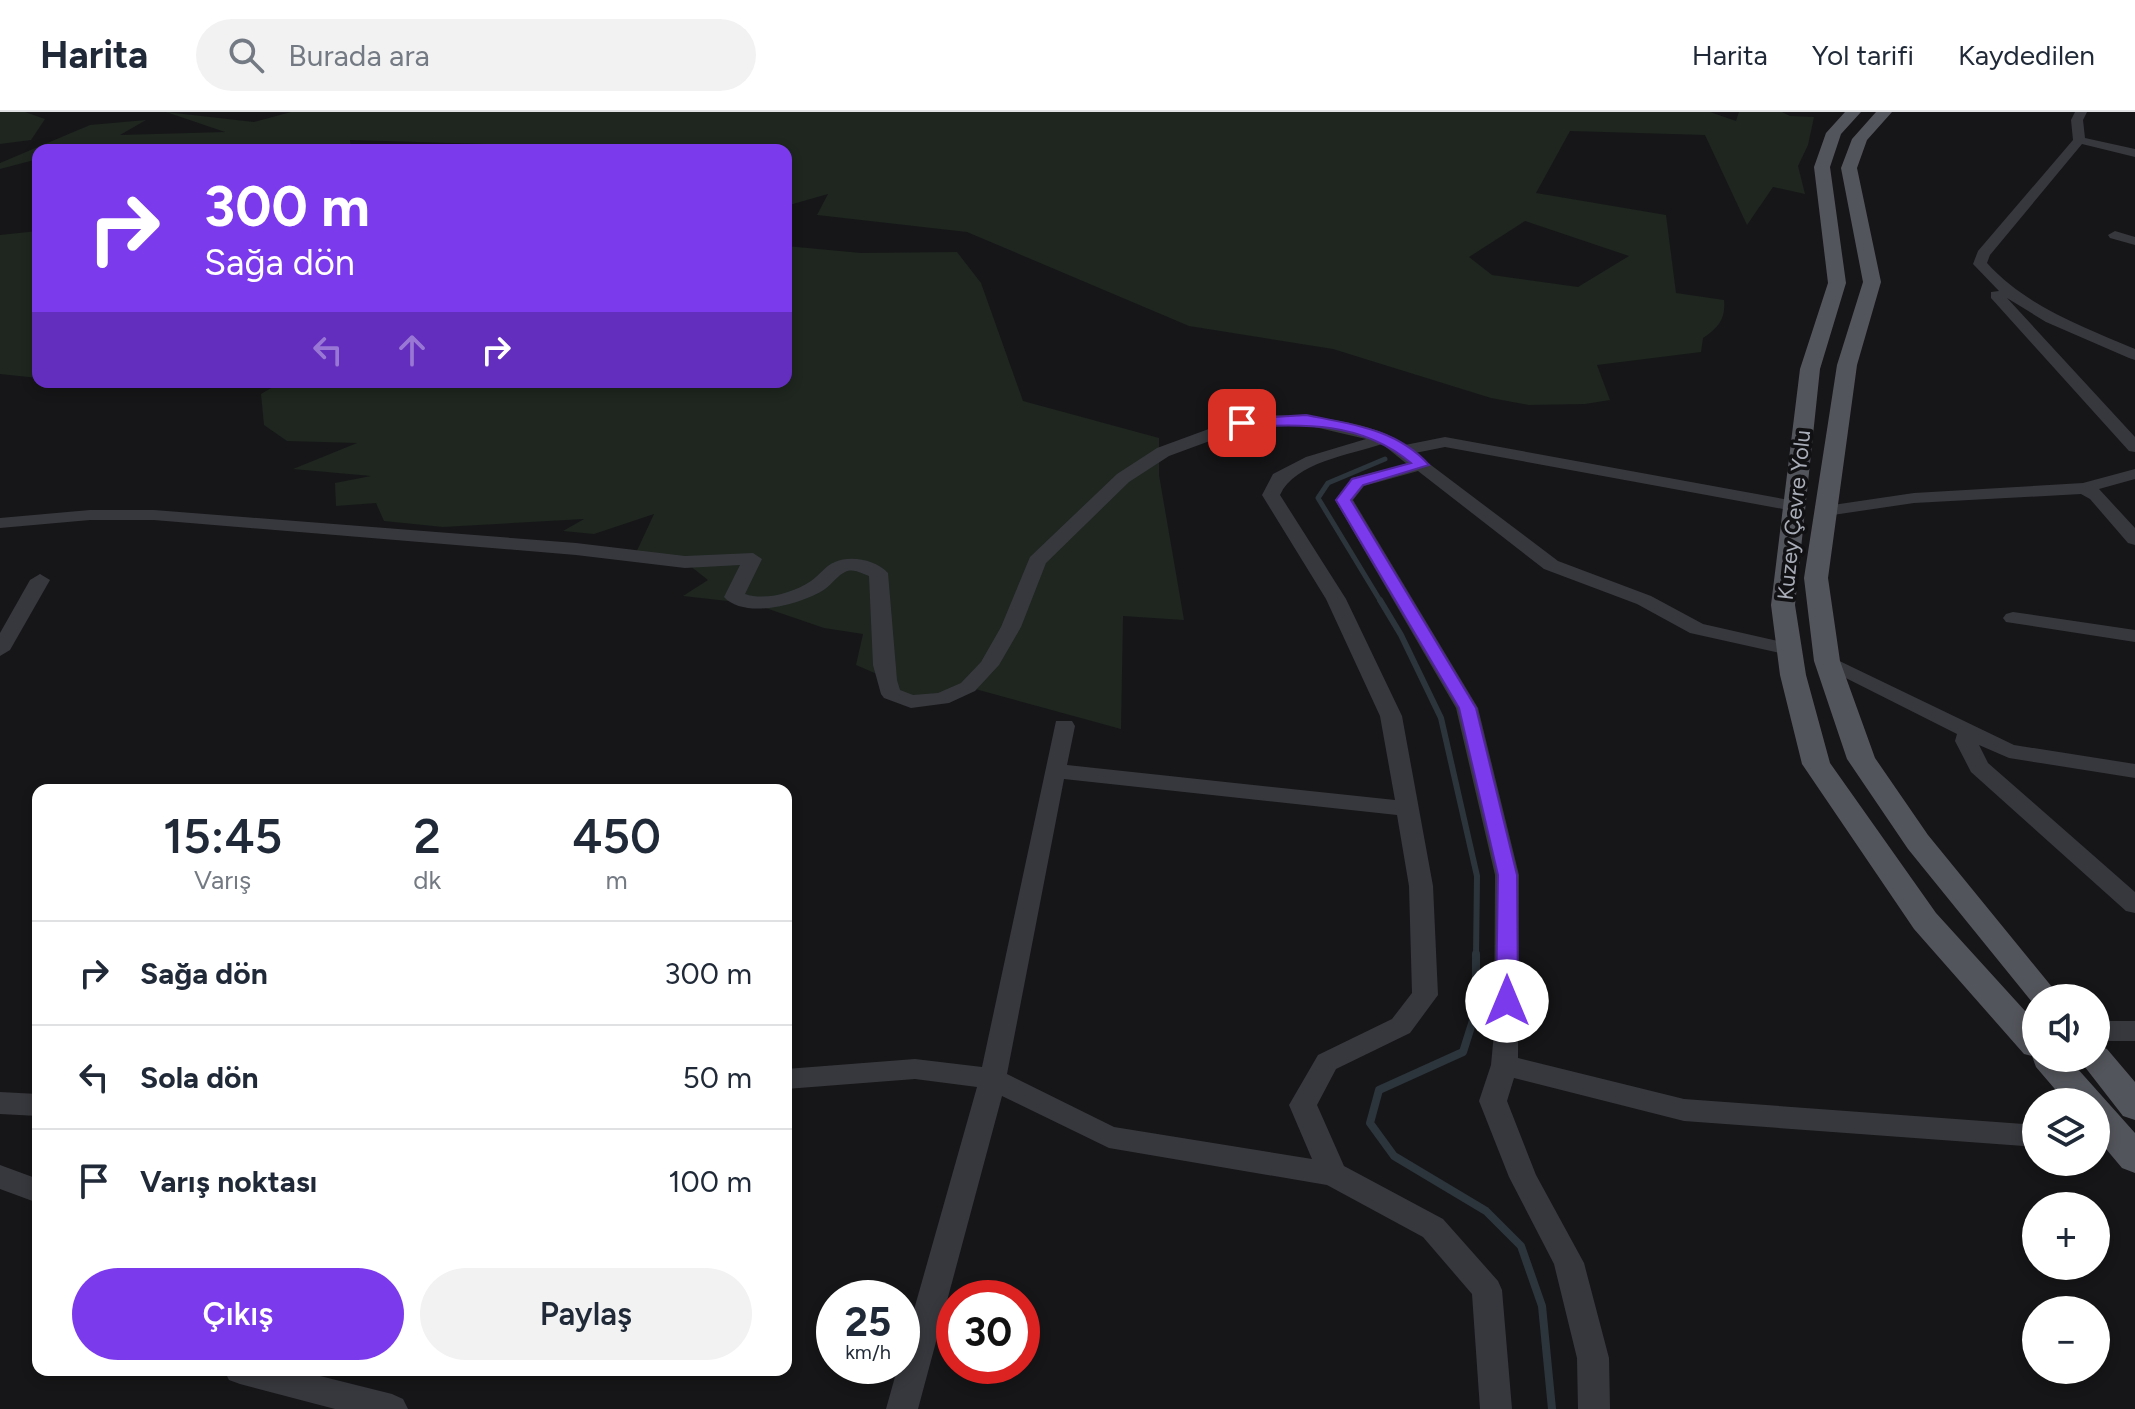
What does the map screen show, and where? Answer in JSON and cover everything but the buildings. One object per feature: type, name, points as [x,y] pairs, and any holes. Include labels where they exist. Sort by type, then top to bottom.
[{"type":"main road","name":"Kuzey Çevre Yolu","points":[[1853,112],[1834,133],[1822,167],[1837,283],[1810,369],[1783,605],[1789,649],[1816,764],[1925,921],[2022,1029]]},
{"type":"main road","name":"Kuzey Çevre Yolu","points":[[1884,112],[1860,139],[1849,168],[1872,282],[1847,365],[1816,578],[1827,661],[1861,759],[1918,842],[2034,984]]},
{"type":"main road","points":[[2060,1072],[2075,1088]]},
{"type":"main road","points":[[2107,1072],[2135,1106]]},
{"type":"street","points":[[2081,112],[2077,120],[2079,140],[1983,254],[1980,264],[2026,305],[2135,355]]},
{"type":"street","points":[[2079,140],[2135,153]]},
{"type":"street","points":[[2115,235],[2135,241]]},
{"type":"street","points":[[1990,276],[1992,290],[2135,447]]},
{"type":"street","points":[[0,523],[90,515],[154,515],[576,549],[685,562],[753,559],[734,597],[754,604],[782,600],[817,586],[840,566],[860,565],[878,573],[882,588],[884,677],[891,694],[911,702],[942,699],[968,687],[989,665],[1011,627],[1037,561],[1123,478],[1163,452],[1242,423],[1306,420],[1404,451],[1551,565],[1644,600],[1697,629],[1789,649]]},
{"type":"street","points":[[1333,1174],[1303,1105],[1327,1062],[1401,1026],[1425,995],[1421,886],[1391,716],[1336,599],[1271,495],[1279,478],[1312,461],[1404,451],[1445,442],[1794,506]]},
{"type":"street","points":[[1404,451],[1358,482],[1344,500],[1467,708],[1507,875],[1504,1065],[1493,1101],[1523,1177],[1569,1263],[1593,1358],[1594,1409]]},
{"type":"street","points":[[1826,511],[1914,498],[2084,488],[2135,474]]},
{"type":"street","points":[[2084,488],[2096,495],[2135,539]]},
{"type":"street","points":[[0,650],[40,580]]},
{"type":"street","points":[[2013,618],[2135,636]]},
{"type":"street","points":[[1827,661],[2009,751],[2135,771]]},
{"type":"street","points":[[902,1409],[993,1079],[1064,726]]},
{"type":"street","points":[[1968,732],[1966,741],[1979,767],[2135,905]]},
{"type":"street","points":[[1055,771],[1408,809]]},
{"type":"street","points":[[2110,1031],[2135,1031]]},
{"type":"street","points":[[1504,1065],[1684,1110],[2022,1135]]},
{"type":"street","points":[[792,1079],[915,1069],[993,1079],[1109,1137],[1333,1174],[1433,1228],[1487,1290],[1496,1409]]},
{"type":"street","points":[[0,1103],[32,1105]]},
{"type":"street","points":[[0,1177],[32,1189]]},
{"type":"street","points":[[263,1376],[392,1409]]},
{"type":"shaded area","points":[[0,112],[25,112],[45,119],[31,140],[0,144]]},
{"type":"shaded area","points":[[166,112],[254,122],[291,112],[1710,112],[1736,121],[1739,112],[1782,112],[1790,116],[1814,117],[1808,145],[1798,166],[1805,194],[1773,187],[1747,225],[1705,135],[1570,131],[1536,193],[1666,215],[1676,293],[1724,300],[1724,313],[1717,327],[1703,338],[1701,352],[1597,365],[1610,400],[1585,404],[1529,405],[1491,398],[1333,349],[1189,326],[967,232],[817,215],[828,194],[792,204],[792,144],[488,144],[350,140],[350,144],[45,144],[90,125],[146,120],[120,135],[225,132]],"holes":[[[1525,221],[1629,256],[1578,287],[1492,275],[1469,257]]]},
{"type":"shaded area","points":[[32,149],[32,161],[0,169],[0,163]]},
{"type":"shaded area","points":[[32,232],[32,377],[0,374],[0,235]]},
{"type":"shaded area","points":[[792,247],[861,253],[957,252],[981,283],[1023,401],[1159,438],[1159,475],[1184,620],[1123,616],[1121,729],[968,687],[911,702],[884,677],[856,665],[863,634],[824,628],[754,604],[683,596],[708,580],[685,562],[635,555],[654,514],[594,534],[563,531],[584,519],[443,527],[384,521],[376,503],[336,506],[335,483],[371,476],[293,469],[357,443],[287,441],[264,425],[261,394],[271,388],[792,388]]},
{"type":"waterway","points":[[1381,602],[1318,498],[1328,483],[1385,459]]},
{"type":"waterway","points":[[1380,600],[1401,635],[1441,718],[1477,876],[1476,956]]},
{"type":"waterway","points":[[1476,956],[1476,1011],[1463,1052],[1379,1090],[1370,1123],[1394,1156],[1486,1211],[1521,1246],[1542,1306],[1552,1409]]},
{"type":"route","points":[[1242,423],[1306,420],[1365,431],[1396,443],[1422,465],[1358,482],[1344,500],[1467,708],[1507,875],[1507,1001]]}]
